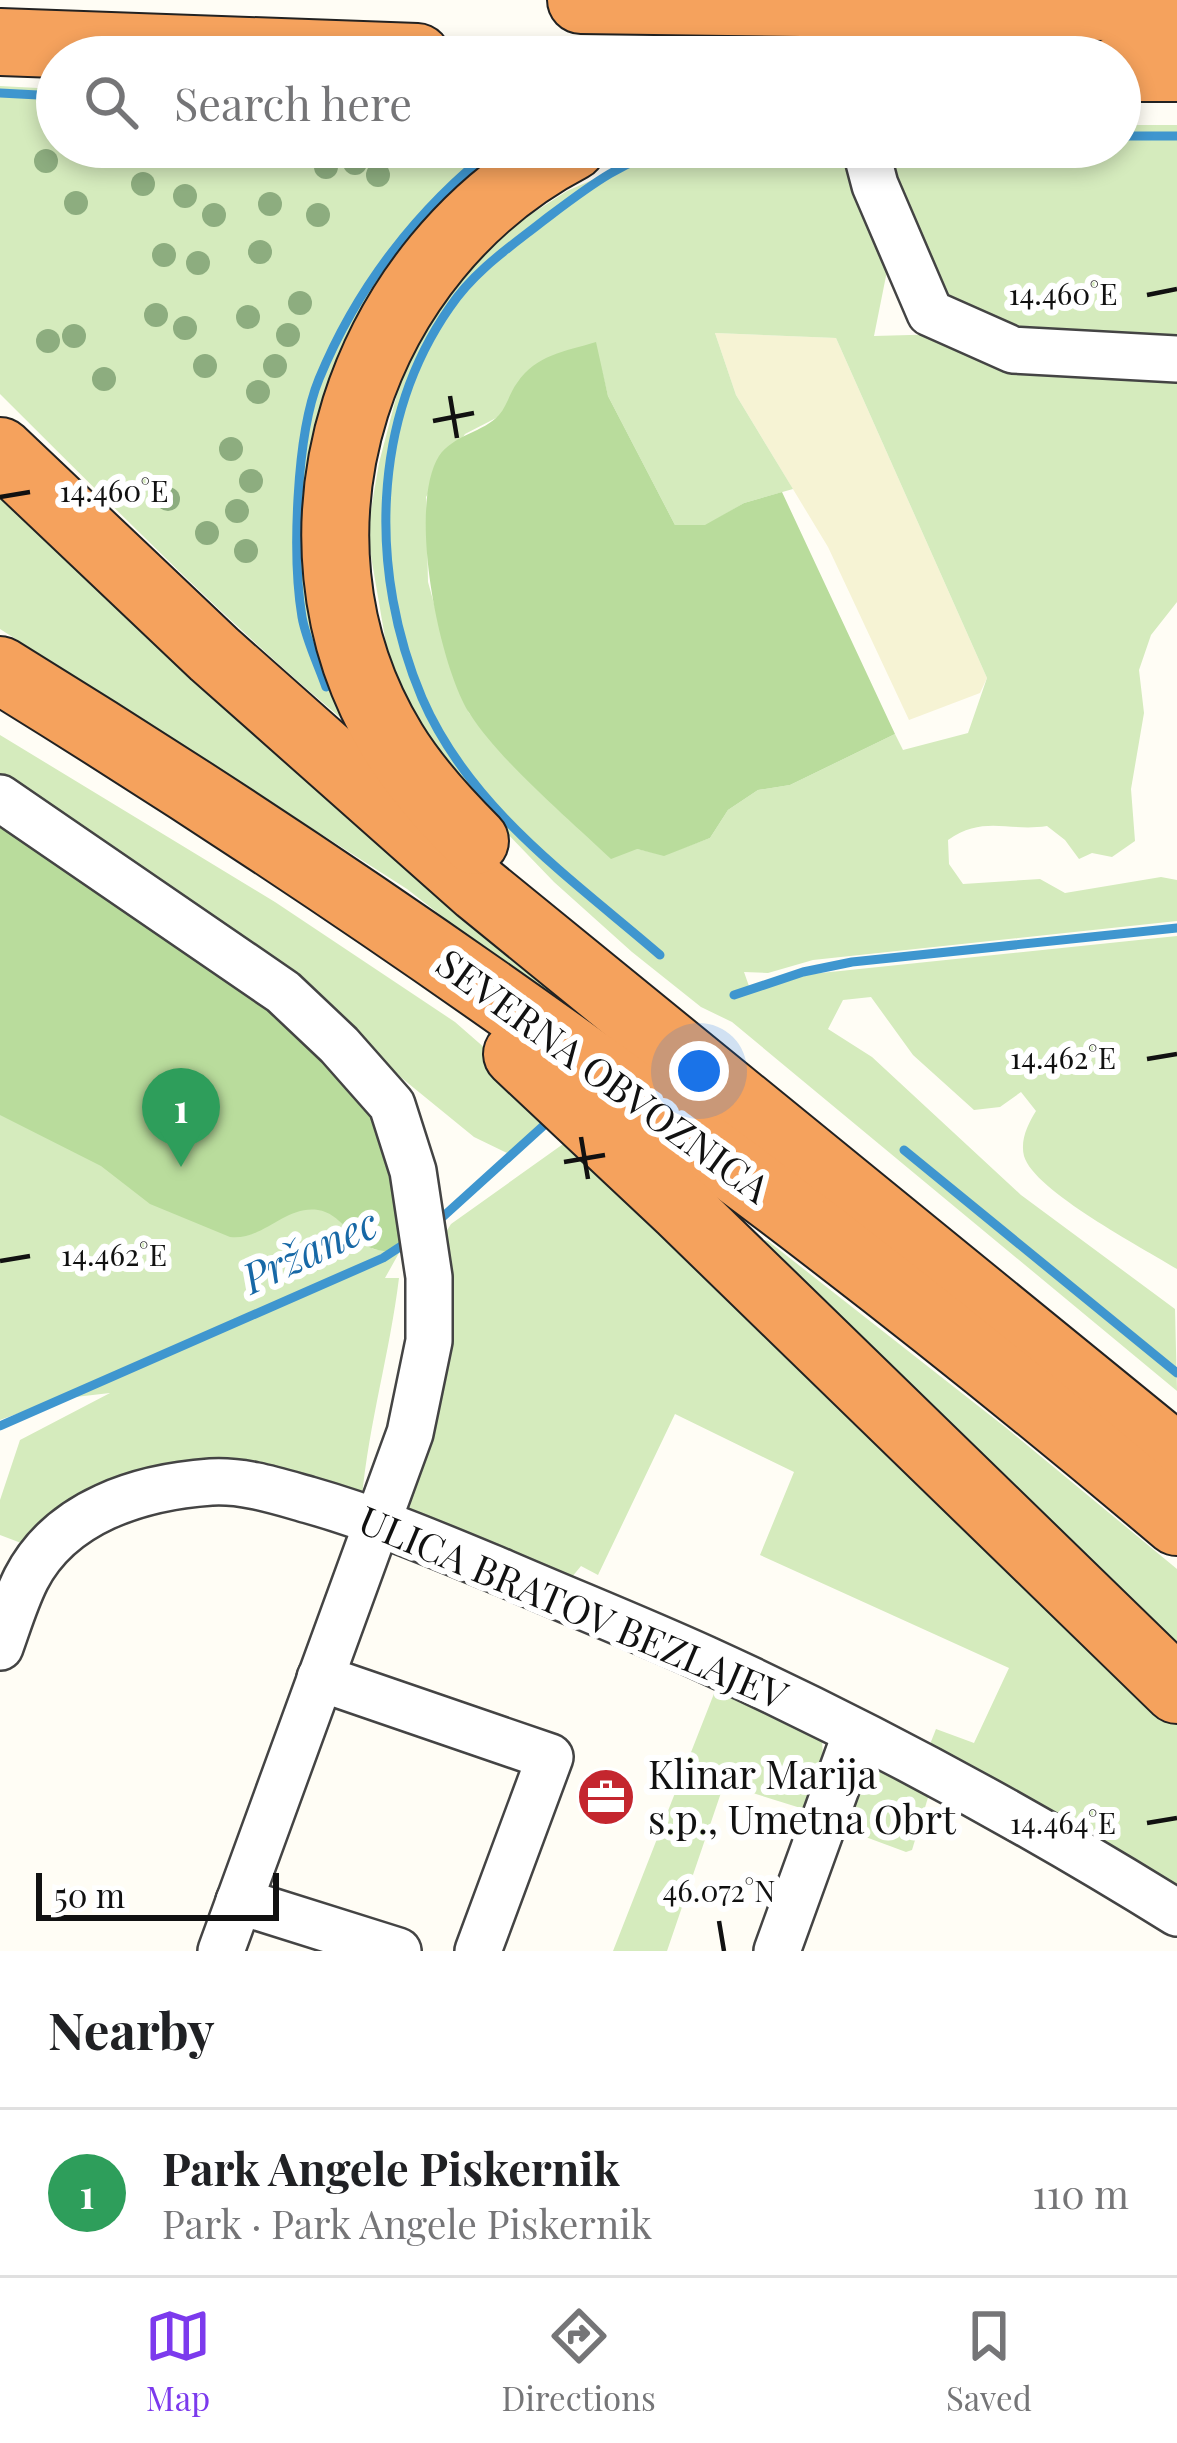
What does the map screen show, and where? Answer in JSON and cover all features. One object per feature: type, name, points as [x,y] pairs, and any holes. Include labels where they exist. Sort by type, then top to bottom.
[{"type":"highway","points":[[580,0],[1177,8]]},
{"type":"highway","points":[[0,42],[36,43]]},
{"type":"highway","points":[[1141,68],[1177,68]]},
{"type":"highway","points":[[536,168],[473,216],[415,280],[388,324],[351,424],[339,489],[340,581],[367,688],[394,743],[448,813],[532,899],[606,993]]},
{"type":"highway","points":[[0,452],[346,773],[606,993]]},
{"type":"highway","name":"SEVERNA OBVOZNICA","points":[[0,670],[301,861],[584,1058],[742,1175],[1177,1522]]},
{"type":"highway","points":[[301,861],[355,932],[467,1012],[530,1066],[1177,1690]]},
{"type":"highway","name":"SEVERNA OBVOZNICA","points":[[606,993],[1177,1458]]},
{"type":"street","points":[[871,168],[930,313],[1013,350],[1177,359]]},
{"type":"street","points":[[0,798],[283,992],[392,1105],[413,1171],[429,1277],[429,1341],[410,1433],[221,1951]]},
{"type":"street","name":"ULICA BRATOV BEZLAJEV","points":[[0,1647],[27,1578],[40,1558],[96,1510],[148,1490],[215,1481],[265,1487],[378,1520],[703,1658],[856,1733],[1095,1862],[1177,1913]]},
{"type":"street","points":[[320,1678],[550,1757],[478,1951]]},
{"type":"street","points":[[777,1951],[856,1733]]},
{"type":"street","points":[[239,1901],[398,1951]]},
{"type":"shaded area","points":[[715,333],[836,338],[987,678],[980,693],[909,720],[828,547],[736,395]]},
{"type":"green space","points":[[0,86],[36,88],[36,168],[517,168],[351,362],[365,738],[223,613],[0,394]]},
{"type":"green space","points":[[1141,125],[1177,125],[1177,359],[930,313],[890,168],[1141,168]]},
{"type":"green space","points":[[619,168],[848,168],[891,251],[874,336],[946,334],[1177,369],[1177,602],[1151,635],[1139,670],[1144,713],[1131,789],[1135,841],[1112,857],[1092,853],[1079,859],[1047,826],[985,826],[948,840],[949,864],[963,884],[1040,879],[1065,893],[1161,877],[1177,880],[1177,921],[813,960],[768,973],[744,972],[750,989],[792,976],[1177,936],[1177,1269],[1068,1202],[1032,1170],[1023,1144],[1036,1111],[1021,1092],[1000,1107],[974,1110],[913,1055],[871,997],[843,1000],[828,1029],[872,1057],[1021,1195],[1175,1309],[1177,1391],[732,1022],[701,1007],[632,952],[554,882],[477,802],[410,712],[389,661],[367,533],[403,371],[439,299],[502,233],[567,191]],"holes":[[[715,333],[836,338],[987,678],[968,733],[903,750],[895,734],[790,785],[758,790],[728,810],[710,838],[664,855],[637,849],[469,713],[428,582],[426,497],[465,434],[498,417],[595,343],[608,396],[675,525],[705,526],[744,503],[793,489],[736,395]]]},
{"type":"green space","points":[[596,342],[608,396],[675,525],[705,525],[744,503],[782,492],[895,734],[790,785],[758,790],[728,810],[710,838],[664,856],[637,849],[611,859],[499,751],[458,691],[431,586],[426,511],[439,456],[499,415],[533,366]]},
{"type":"green space","points":[[0,497],[237,713],[626,1044],[620,1055],[407,889],[0,629]]},
{"type":"green space","points":[[0,735],[275,902],[455,1022],[564,1117],[507,1153],[474,1137],[360,1044],[0,775]]},
{"type":"green space","points":[[0,822],[191,942],[359,1085],[386,1140],[401,1224],[399,1253],[371,1248],[333,1216],[318,1210],[295,1213],[253,1234],[230,1237],[150,1204],[101,1166],[0,1115]]},
{"type":"green space","points":[[0,856],[351,1233],[373,1249],[399,1253],[385,1278],[399,1278],[362,1497],[245,1473],[29,1546],[0,1535],[0,1500],[20,1440],[110,1393],[58,1399],[0,1420]]},
{"type":"green space","points":[[580,1132],[1177,1707],[1177,1907],[923,1762],[936,1729],[974,1743],[1009,1668],[760,1555],[794,1472],[675,1414],[598,1575],[581,1566],[567,1583],[393,1516],[441,1240],[451,1224]]},
{"type":"green space","points":[[760,1239],[1005,1427],[1177,1569],[1177,1668]]},
{"type":"green space","points":[[717,1686],[822,1737],[823,1760],[807,1810],[724,1784],[667,1951],[613,1951]]},
{"type":"green space","points":[[861,1766],[880,1766],[930,1791],[912,1850],[906,1852],[836,1826]]},
{"type":"waterway","points":[[0,93],[36,95]]},
{"type":"waterway","points":[[1141,136],[1177,136]]},
{"type":"waterway","points":[[326,687],[304,626],[297,562],[298,496],[311,403],[334,345],[371,281],[416,223],[472,168]]},
{"type":"waterway","points":[[621,168],[493,260],[450,307],[424,351],[392,447],[387,549],[405,650],[442,738],[526,840],[660,955]]},
{"type":"waterway","name":"Pržanec","points":[[734,995],[852,962],[1177,928]]},
{"type":"waterway","name":"Pržanec","points":[[436,1223],[552,1118]]},
{"type":"waterway","points":[[904,1150],[1177,1373]]},
{"type":"waterway","name":"Pržanec","points":[[0,1426],[383,1258],[412,1239]]},
{"type":"place","name":"Park Angele Piskernik","points":[[181,1167]]},
{"type":"place","name":"Klinar Marija s.p., Umetna Obrt","points":[[606,1797]]}]
